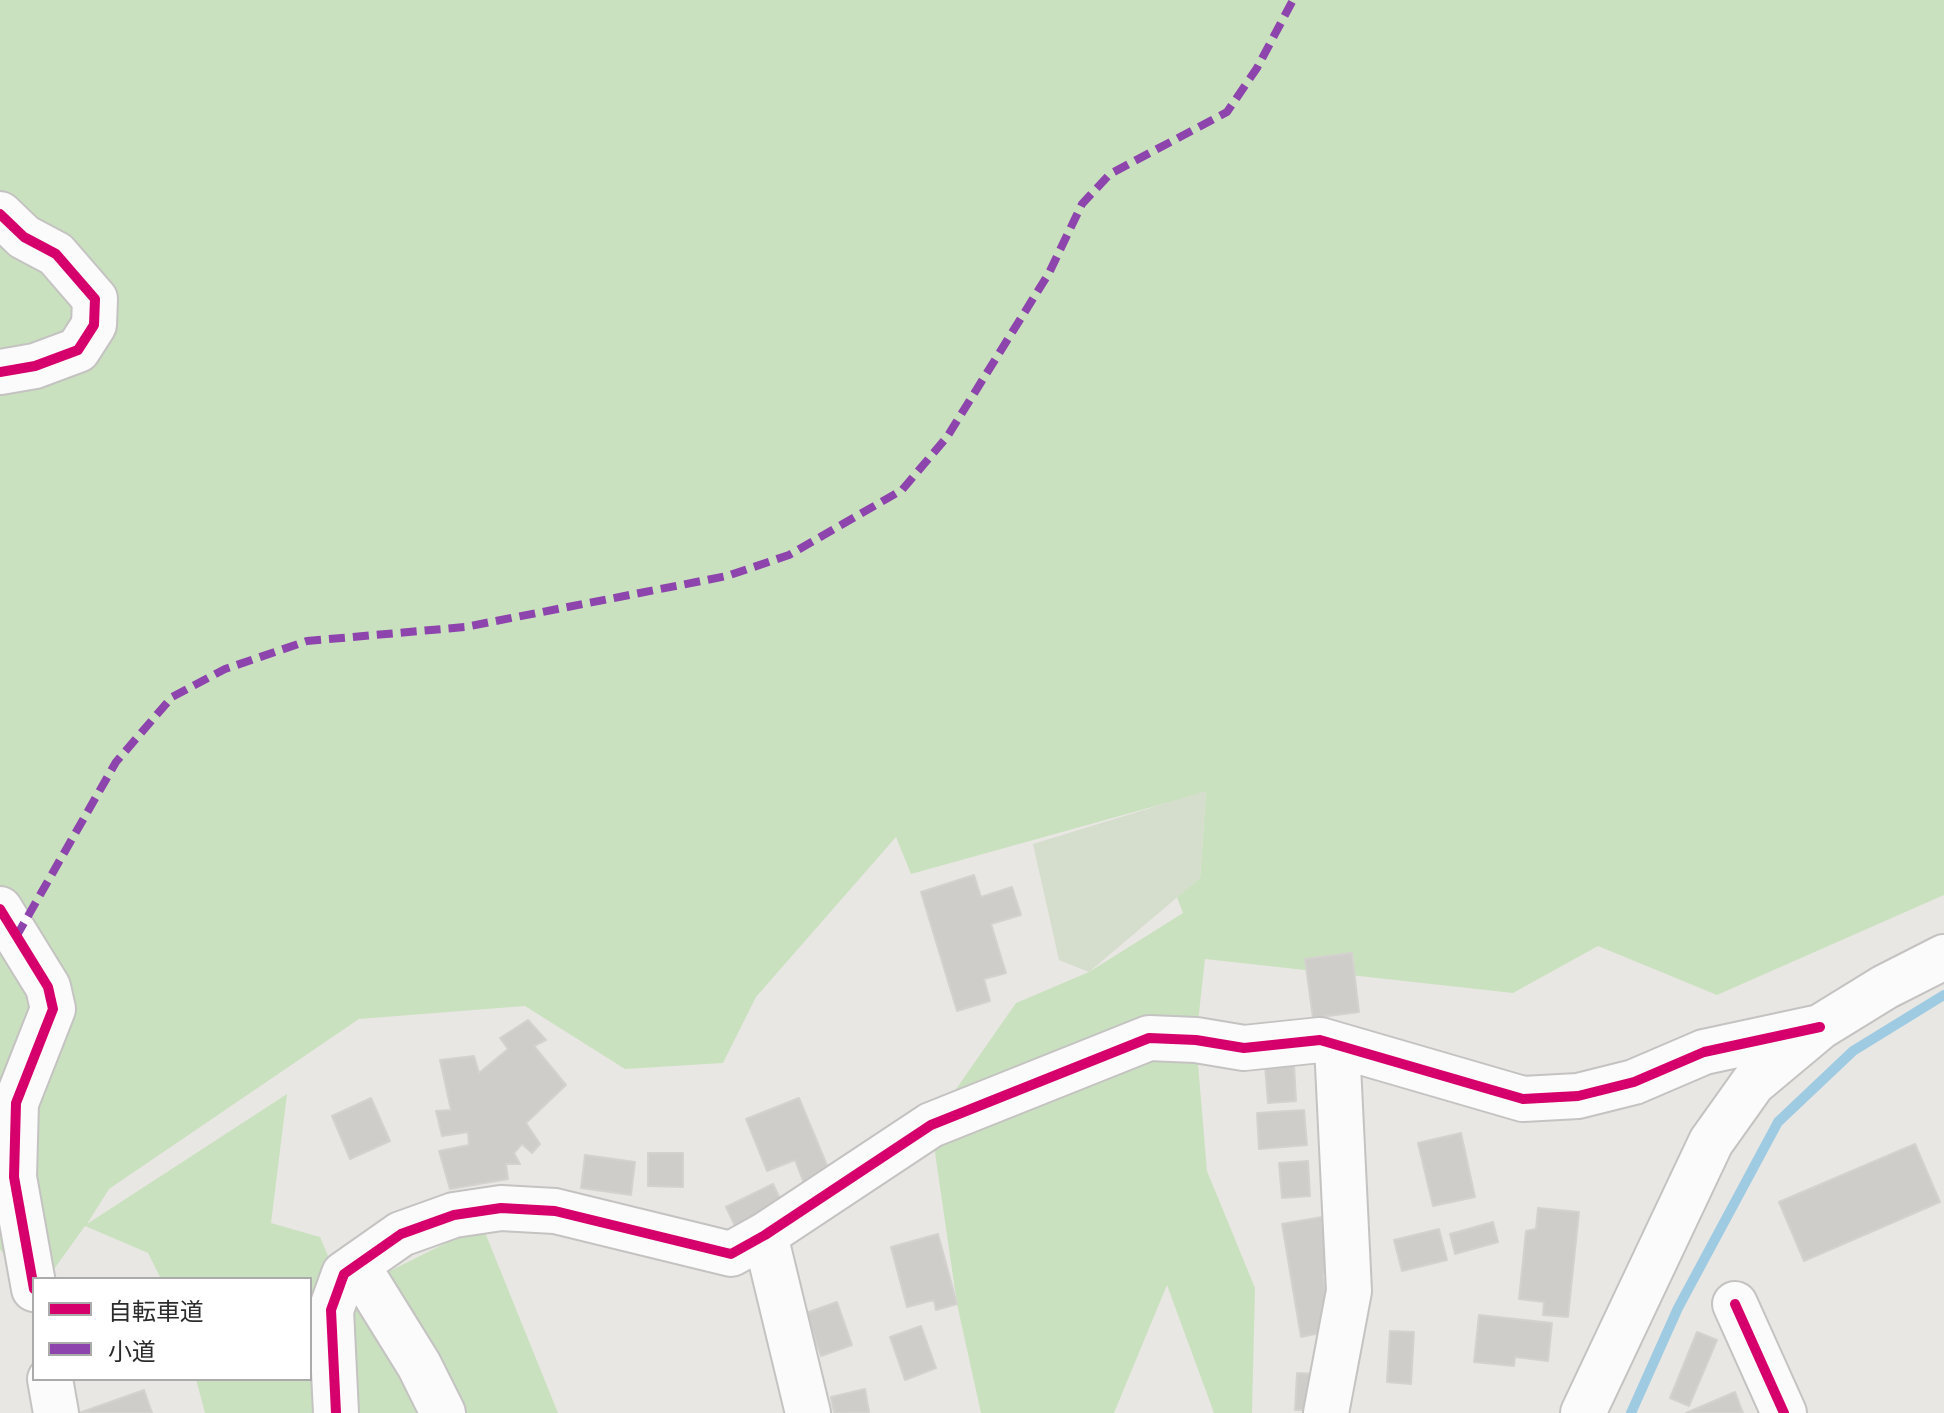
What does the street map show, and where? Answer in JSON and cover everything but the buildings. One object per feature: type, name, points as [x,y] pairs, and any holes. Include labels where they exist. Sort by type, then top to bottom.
[{"type":"street","points":[[0,214],[24,237],[56,254],[95,299],[94,325],[78,350],[35,366],[0,372]]},
{"type":"street","points":[[0,909],[48,987],[53,1009],[16,1103],[14,1177],[32,1278]]},
{"type":"street","points":[[1583,1413],[1711,1142],[1753,1083],[1820,1027],[1885,987],[1944,957]]},
{"type":"street","points":[[336,1413],[331,1310],[344,1274],[401,1234],[454,1215],[501,1208],[555,1211],[731,1254],[765,1235],[931,1125],[1149,1038],[1196,1040],[1244,1048],[1320,1040],[1523,1099],[1578,1096],[1634,1082],[1704,1052],[1820,1027]]},
{"type":"street","points":[[1326,1413],[1349,1291],[1337,1045]]},
{"type":"street","points":[[765,1235],[808,1413]]},
{"type":"street","points":[[357,1265],[419,1365],[443,1413]]},
{"type":"street","points":[[1735,1304],[1784,1413]]},
{"type":"street","points":[[50,1381],[56,1413]]},
{"type":"green space","points":[[0,0],[1944,0],[1944,895],[1717,995],[1598,946],[1513,993],[1205,959],[1196,1040],[1207,1171],[1255,1288],[1252,1413],[1214,1413],[1167,1285],[1114,1413],[981,1413],[957,1304],[931,1125],[1016,1003],[1089,972],[1183,913],[1177,897],[1200,878],[1206,792],[911,874],[896,837],[756,997],[723,1063],[625,1069],[525,1006],[359,1019],[109,1189],[87,1224],[287,1094],[271,1223],[320,1237],[331,1263],[356,1294],[420,1413],[205,1413],[197,1381],[312,1381],[312,1277],[160,1277],[148,1253],[85,1226],[48,1277],[32,1277],[32,1294],[0,1249]]},
{"type":"green space","points":[[1206,791],[1200,878],[1089,972],[1059,960],[1033,844]]},
{"type":"green space","points":[[482,1225],[558,1413],[467,1413],[455,1384],[386,1273]]},
{"type":"waterway","points":[[1631,1413],[1678,1308],[1778,1122],[1853,1051],[1944,995]]},
{"type":"marked path","points":[[16,937],[116,762],[172,697],[225,669],[307,641],[465,627],[727,576],[789,555],[902,490],[947,437],[1049,273],[1082,204],[1110,174],[1227,112],[1257,68],[1293,0]]},
{"type":"cycle path","points":[[0,214],[24,237],[56,254],[95,299],[94,325],[78,350],[35,366],[0,372]]},
{"type":"cycle path","points":[[0,909],[48,987],[53,1009],[16,1103],[14,1177],[32,1278]]},
{"type":"cycle path","points":[[336,1413],[331,1310],[344,1274],[401,1234],[454,1215],[501,1208],[555,1211],[731,1254],[765,1235],[931,1125],[1149,1038],[1196,1040],[1244,1048],[1320,1040],[1523,1099],[1578,1096],[1634,1082],[1704,1052],[1820,1027]]},
{"type":"cycle path","points":[[1735,1304],[1784,1413]]}]
